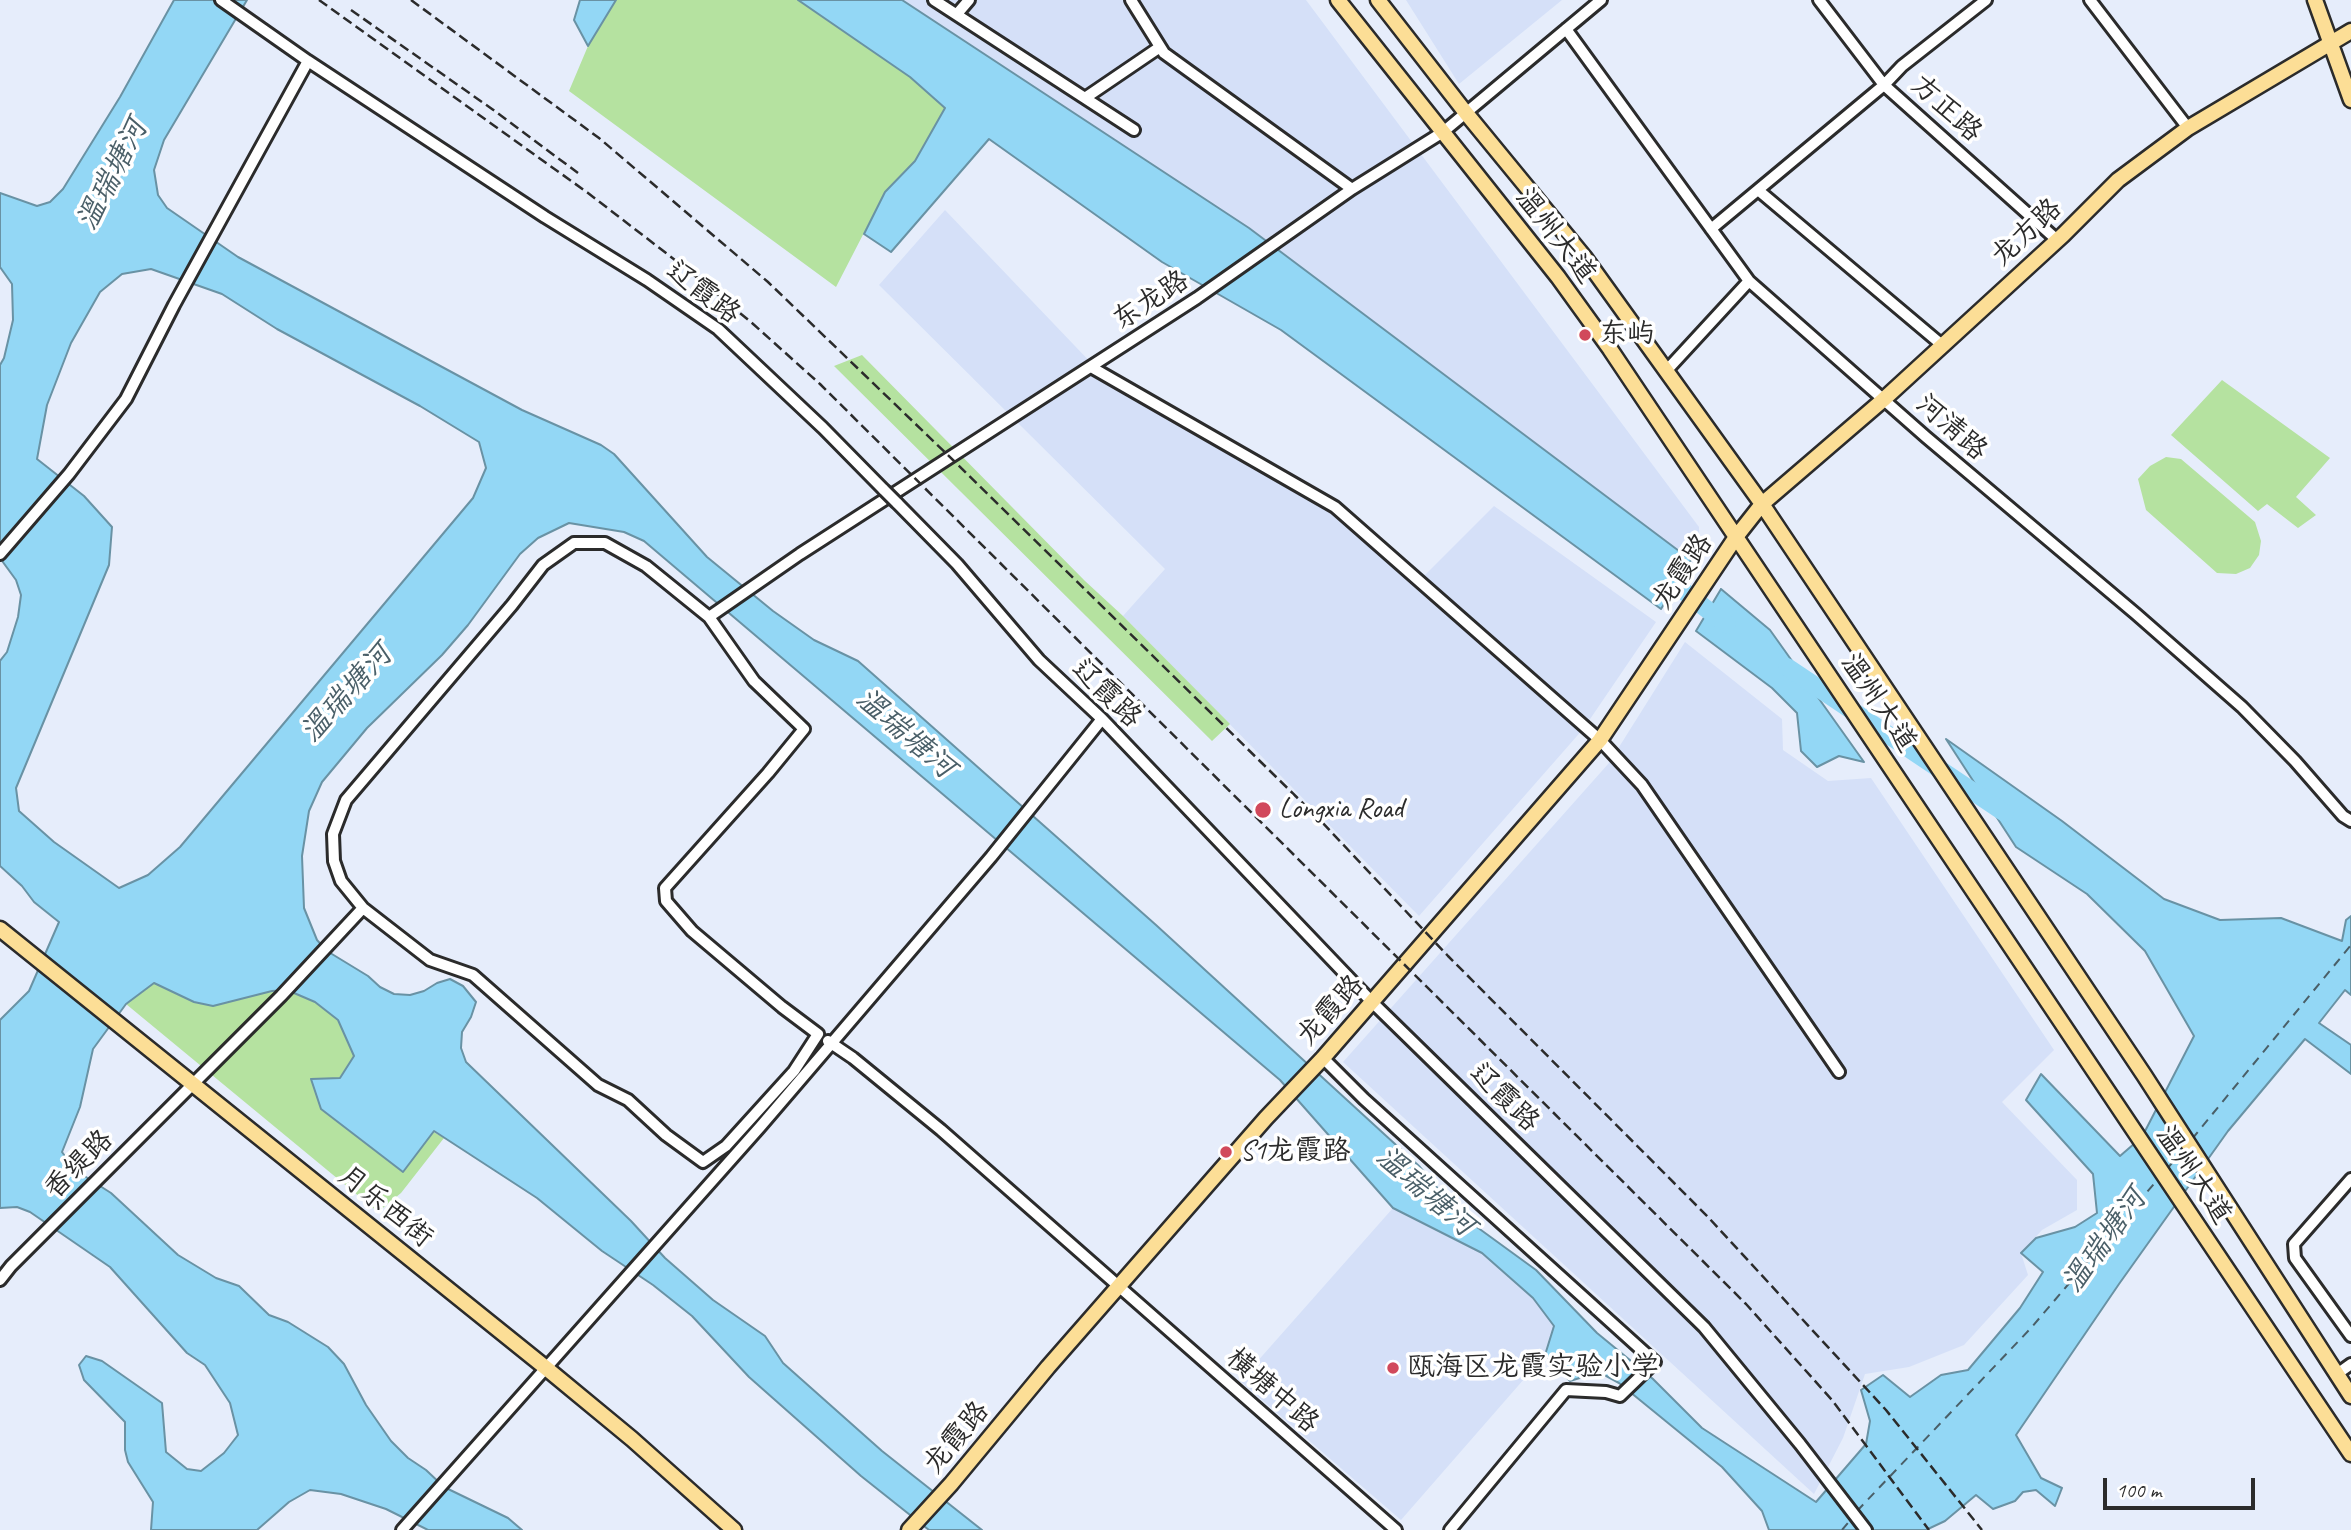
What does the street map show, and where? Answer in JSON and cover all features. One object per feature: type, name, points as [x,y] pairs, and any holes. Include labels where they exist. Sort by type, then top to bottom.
[{"type":"main road","name":"温州大道","points":[[1338,0],[1573,297],[1901,781],[2351,1454]]},
{"type":"main road","name":"温州大道","points":[[1378,0],[1585,258],[1762,504],[2144,1075],[2351,1396]]},
{"type":"main road","points":[[2315,0],[2351,100]]},
{"type":"main road","name":"龙方路","points":[[1762,504],[1883,400],[2118,180],[2188,128],[2351,31]]},
{"type":"main road","name":"龙霞路","points":[[909,1530],[1118,1286],[1266,1118],[1323,1058],[1600,740],[1707,579],[1762,504]]},
{"type":"main road","name":"月乐西街","points":[[0,929],[546,1368],[632,1439],[734,1530]]},
{"type":"street","name":"辽霞路","points":[[220,0],[308,61],[545,217],[647,280],[718,329],[823,428],[957,564],[1039,660],[1102,719],[1372,1002],[1704,1327],[1866,1530]]},
{"type":"street","points":[[934,0],[1134,130]]},
{"type":"street","points":[[957,14],[969,0]]},
{"type":"street","points":[[1131,0],[1164,53],[1352,189]]},
{"type":"street","name":"东龙路","points":[[712,615],[1208,290],[1352,189],[1443,132],[1601,0]]},
{"type":"street","name":"方正路","points":[[1819,0],[1884,85],[2056,239]]},
{"type":"street","points":[[1712,229],[1884,85],[1902,66],[1986,0]]},
{"type":"street","points":[[2090,0],[2188,128]]},
{"type":"street","name":"河清路","points":[[1566,29],[1749,281],[1883,400],[2242,707],[2295,761],[2343,816],[2351,821]]},
{"type":"street","points":[[1085,98],[1160,47]]},
{"type":"street","points":[[0,554],[69,474],[126,399],[174,305],[308,61]]},
{"type":"street","points":[[1758,190],[1942,345]]},
{"type":"street","points":[[1667,370],[1749,281]]},
{"type":"street","points":[[1091,367],[1335,508],[1600,740],[1642,785],[1839,1072]]},
{"type":"street","points":[[712,615],[646,566],[605,543],[574,543],[543,565],[346,800],[333,834],[334,861],[341,881],[363,908],[430,960],[473,975],[598,1085],[628,1100],[666,1135],[703,1162],[726,1146],[794,1071],[818,1034]]},
{"type":"street","name":"横塘中路","points":[[712,615],[754,681],[804,729],[666,888],[666,901],[692,931],[782,1007],[853,1058],[941,1130],[1396,1530]]},
{"type":"street","points":[[406,1526],[831,1043],[991,857],[1102,719]]},
{"type":"street","name":"香缇路","points":[[0,1280],[281,996],[333,937],[363,908]]},
{"type":"street","points":[[1323,1058],[1364,1099],[1655,1362],[1620,1396],[1606,1392],[1566,1390],[1450,1530]]},
{"type":"street","points":[[2351,1179],[2294,1244],[2295,1258],[2351,1336]]},
{"type":"street","points":[[2337,1374],[2351,1364]]},
{"type":"shaded area","points":[[902,0],[1306,0],[1699,527],[1699,543],[1691,560],[1249,228]]},
{"type":"shaded area","points":[[1406,0],[1562,0],[1459,84]]},
{"type":"shaded area","points":[[945,210],[1096,368],[1318,490],[1425,575],[1494,506],[1656,622],[1584,728],[1419,916],[1123,616],[1165,569],[879,285]]},
{"type":"shaded area","points":[[1685,642],[1782,719],[1783,750],[1828,781],[1871,778],[2054,1050],[2002,1102],[2077,1180],[2077,1210],[2042,1230],[2021,1253],[2028,1275],[1964,1345],[1909,1367],[1865,1374],[1843,1438],[1814,1494],[1343,1062],[1609,763]]},
{"type":"shaded area","name":"瓯海区龙霞实验小学","points":[[1393,1208],[1482,1253],[1533,1298],[1554,1326],[1545,1355],[1401,1520],[1240,1381]]},
{"type":"green space","points":[[616,0],[798,0],[910,77],[945,108],[915,161],[885,192],[836,287],[569,91],[588,46]]},
{"type":"green space","points":[[862,355],[1230,724],[1212,741],[834,366]]},
{"type":"green space","points":[[2222,380],[2330,458],[2296,497],[2316,515],[2298,528],[2267,504],[2258,511],[2171,435]]},
{"type":"green space","points":[[2166,457],[2181,459],[2255,522],[2261,541],[2259,555],[2250,568],[2236,574],[2217,573],[2146,510],[2138,479],[2150,466]]},
{"type":"green space","points":[[154,983],[194,1002],[287,990],[315,1002],[338,1020],[354,1056],[340,1078],[444,1138],[401,1193],[378,1212],[126,1004]]},
{"type":"water","name":"温瑞塘河","points":[[174,0],[247,0],[164,140],[154,170],[158,195],[167,208],[238,257],[522,410],[601,445],[614,454],[707,557],[773,611],[814,640],[858,661],[1156,925],[1419,1166],[1459,1214],[1536,1270],[1597,1333],[1653,1379],[1702,1428],[1816,1502],[1866,1444],[1870,1421],[1861,1390],[1883,1375],[1910,1397],[1941,1375],[1968,1370],[2020,1308],[2043,1272],[2021,1253],[2036,1238],[2075,1227],[2097,1213],[2093,1174],[2026,1100],[2041,1074],[2120,1156],[2142,1137],[2194,1036],[2145,951],[2087,894],[2016,847],[1946,739],[2062,821],[2164,899],[2220,920],[2281,918],[2342,941],[2346,920],[2351,916],[2351,995],[2345,990],[2319,1023],[2351,1045],[2351,1074],[2305,1039],[2228,1131],[2119,1284],[2016,1435],[2041,1478],[2062,1488],[2055,1506],[2036,1490],[2023,1492],[2015,1501],[1993,1509],[1976,1495],[1945,1521],[1926,1530],[1769,1530],[1762,1511],[1722,1467],[1619,1383],[1599,1372],[1570,1381],[1545,1355],[1554,1326],[1533,1298],[1482,1253],[1393,1208],[1280,1080],[644,541],[624,532],[569,523],[538,538],[520,554],[468,625],[442,655],[367,728],[322,782],[309,811],[302,856],[304,908],[317,940],[327,951],[394,994],[410,995],[450,979],[463,986],[476,1002],[462,1032],[461,1048],[466,1062],[631,1221],[665,1258],[713,1300],[765,1336],[783,1363],[882,1451],[982,1530],[929,1530],[861,1476],[749,1377],[692,1316],[653,1285],[602,1251],[537,1198],[434,1131],[403,1172],[321,1109],[311,1079],[340,1078],[354,1056],[338,1020],[315,1002],[287,990],[272,991],[213,1006],[194,1002],[154,983],[126,1004],[93,1049],[80,1107],[62,1152],[75,1170],[111,1193],[178,1255],[216,1278],[239,1286],[269,1315],[288,1322],[328,1347],[344,1364],[366,1405],[391,1441],[408,1458],[444,1487],[508,1518],[522,1530],[428,1530],[386,1509],[341,1494],[310,1490],[289,1502],[257,1530],[151,1530],[153,1502],[128,1462],[125,1422],[84,1380],[79,1365],[86,1356],[102,1361],[162,1403],[166,1452],[187,1469],[201,1471],[224,1453],[238,1435],[230,1403],[205,1365],[187,1353],[110,1267],[30,1212],[17,1207],[0,1208],[0,1020],[29,991],[59,922],[34,902],[22,886],[0,866],[0,661],[7,652],[18,617],[21,595],[16,580],[0,558],[0,365],[13,320],[12,284],[0,267],[0,193],[37,206],[50,202],[63,189],[120,97]],"holes":[[[151,269],[222,294],[277,329],[420,406],[479,442],[486,468],[473,498],[180,847],[148,875],[119,888],[54,842],[19,811],[16,788],[109,565],[112,527],[84,496],[37,459],[47,405],[71,343],[100,292],[122,274]]]},
{"type":"water","points":[[580,0],[616,0],[588,46],[574,20]]},
{"type":"water","points":[[798,0],[902,0],[1249,228],[1691,560],[1661,609],[1281,330],[1162,262],[989,139],[891,252],[864,234],[885,192],[915,161],[945,108],[910,77]]},
{"type":"water","points":[[1721,589],[1770,630],[1864,762],[1839,756],[1817,767],[1801,751],[1797,713],[1772,688],[1696,631]]},
{"type":"waterway","points":[[1658,571],[1727,625]]},
{"type":"waterway","points":[[1787,667],[2005,813]]},
{"type":"ferry route","points":[[2192,1139],[2351,945]]},
{"type":"ferry route","points":[[2167,1169],[2184,1148]]},
{"type":"ferry route","points":[[1857,1511],[2031,1328],[2159,1178]]},
{"type":"ferry route","points":[[1842,1530],[1852,1518]]},
{"type":"railway","points":[[319,0],[588,193],[688,270],[820,384],[1746,1304],[1832,1400],[1929,1530]]},
{"type":"railway","points":[[411,0],[599,138],[768,282],[954,461],[1320,820],[1448,956],[1708,1217],[1886,1410],[1982,1530]]},
{"type":"railway","points":[[351,10],[578,173]]},
{"type":"place","name":"东屿","points":[[1585,335]]},
{"type":"place","name":"Longxia Road","points":[[1263,810]]},
{"type":"place","name":"S1龙霞路","points":[[1226,1152]]},
{"type":"place","name":"瓯海区龙霞实验小学","points":[[1393,1368]]}]
